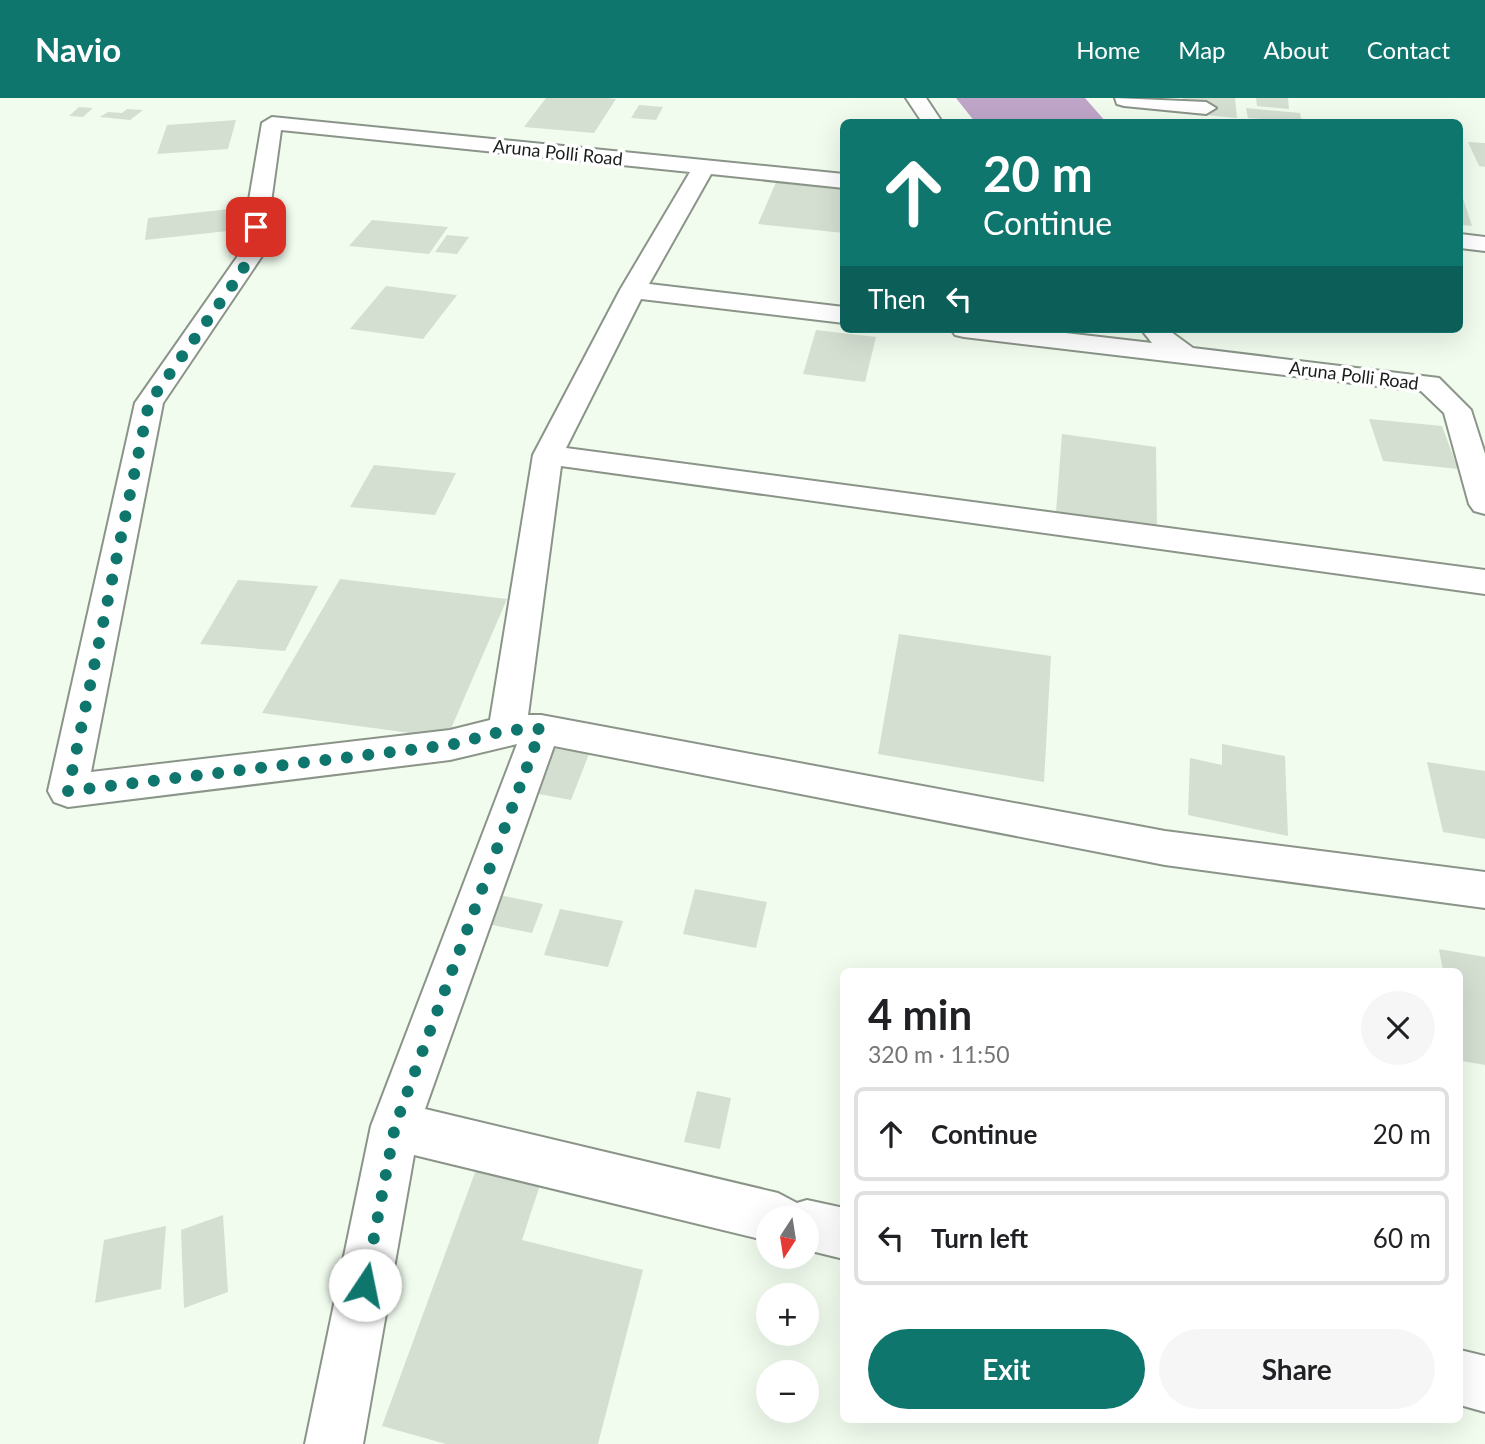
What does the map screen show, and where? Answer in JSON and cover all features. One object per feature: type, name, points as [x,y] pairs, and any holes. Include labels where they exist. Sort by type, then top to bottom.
[{"type":"street","points":[[916,98],[930,119]]},
{"type":"street","points":[[1124,99],[1206,108]]},
{"type":"street","points":[[1124,99],[1141,119]]},
{"type":"street","name":"Aruna Polli Road","points":[[524,729],[450,745],[68,791],[149,403],[239,276],[252,253],[272,123],[840,181]]},
{"type":"street","points":[[334,1444],[395,1126],[524,729],[548,455],[633,290],[704,167]]},
{"type":"street","points":[[1463,242],[1485,244]]},
{"type":"street","points":[[633,290],[840,315]]},
{"type":"street","points":[[998,333],[1186,355]]},
{"type":"street","name":"Aruna Polli Road","points":[[1155,333],[1186,355],[1429,384],[1457,410],[1485,504]]},
{"type":"street","points":[[548,455],[1485,582]]},
{"type":"street","points":[[524,729],[1165,848],[1485,890]]},
{"type":"street","points":[[395,1126],[756,1213]]},
{"type":"street","points":[[819,1228],[840,1233]]},
{"type":"street","points":[[1463,1379],[1485,1384]]},
{"type":"shaded area","points":[[956,98],[1085,98],[1103,119],[973,119]]},
{"type":"building","points":[[546,98],[616,99],[594,133],[524,127]]},
{"type":"building","points":[[1183,98],[1235,98],[1237,118],[1184,113]]},
{"type":"building","points":[[1256,98],[1288,98],[1289,109],[1257,106]]},
{"type":"building","points":[[639,105],[663,107],[656,120],[631,118]]},
{"type":"building","points":[[79,107],[93,108],[83,117],[69,116]]},
{"type":"building","points":[[1246,108],[1300,113],[1301,119],[1262,119],[1248,118]]},
{"type":"building","points":[[127,109],[143,110],[130,120],[100,117],[108,112],[122,113]]},
{"type":"building","points":[[236,120],[228,149],[157,154],[167,125]]},
{"type":"building","points":[[1468,142],[1485,143],[1485,167],[1479,166]]},
{"type":"building","points":[[777,180],[840,187],[840,233],[758,224]]},
{"type":"building","points":[[1463,198],[1472,226],[1463,225]]},
{"type":"building","points":[[248,207],[246,229],[145,240],[148,218]]},
{"type":"building","points":[[372,220],[448,227],[429,254],[349,246]]},
{"type":"building","points":[[447,235],[469,237],[457,254],[435,252]]},
{"type":"building","points":[[386,286],[457,295],[423,339],[350,329]]},
{"type":"building","points":[[816,330],[876,337],[865,382],[803,374]]},
{"type":"building","points":[[1369,419],[1442,426],[1458,469],[1383,461]]},
{"type":"building","points":[[1062,434],[1156,447],[1157,526],[1056,512]]},
{"type":"building","points":[[374,465],[456,473],[435,515],[350,507]]},
{"type":"building","points":[[340,579],[507,599],[447,738],[262,713]]},
{"type":"building","points":[[238,580],[318,586],[285,651],[200,644]]},
{"type":"building","points":[[899,634],[1051,656],[1044,782],[878,754]]},
{"type":"building","points":[[1222,744],[1285,756],[1288,836],[1188,815],[1190,758],[1222,765]]},
{"type":"building","points":[[546,747],[589,754],[571,800],[528,792]]},
{"type":"building","points":[[1427,762],[1485,771],[1485,839],[1443,832]]},
{"type":"building","points":[[695,889],[767,902],[756,948],[683,934]]},
{"type":"building","points":[[499,895],[543,904],[532,933],[487,924]]},
{"type":"building","points":[[560,909],[623,921],[608,967],[544,955]]},
{"type":"building","points":[[1439,949],[1485,957],[1485,1065],[1463,1061],[1463,968],[1442,968]]},
{"type":"building","points":[[697,1091],[731,1098],[720,1149],[684,1142]]},
{"type":"building","points":[[477,1167],[541,1182],[522,1240],[643,1270],[598,1444],[446,1444],[382,1426]]},
{"type":"building","points":[[223,1215],[228,1292],[184,1308],[181,1230]]},
{"type":"building","points":[[166,1226],[161,1289],[95,1303],[104,1240]]},
{"type":"route","points":[[256,227],[252,253],[239,276],[149,403],[68,791],[450,745],[507,730],[541,729],[395,1126],[365,1285]]}]
